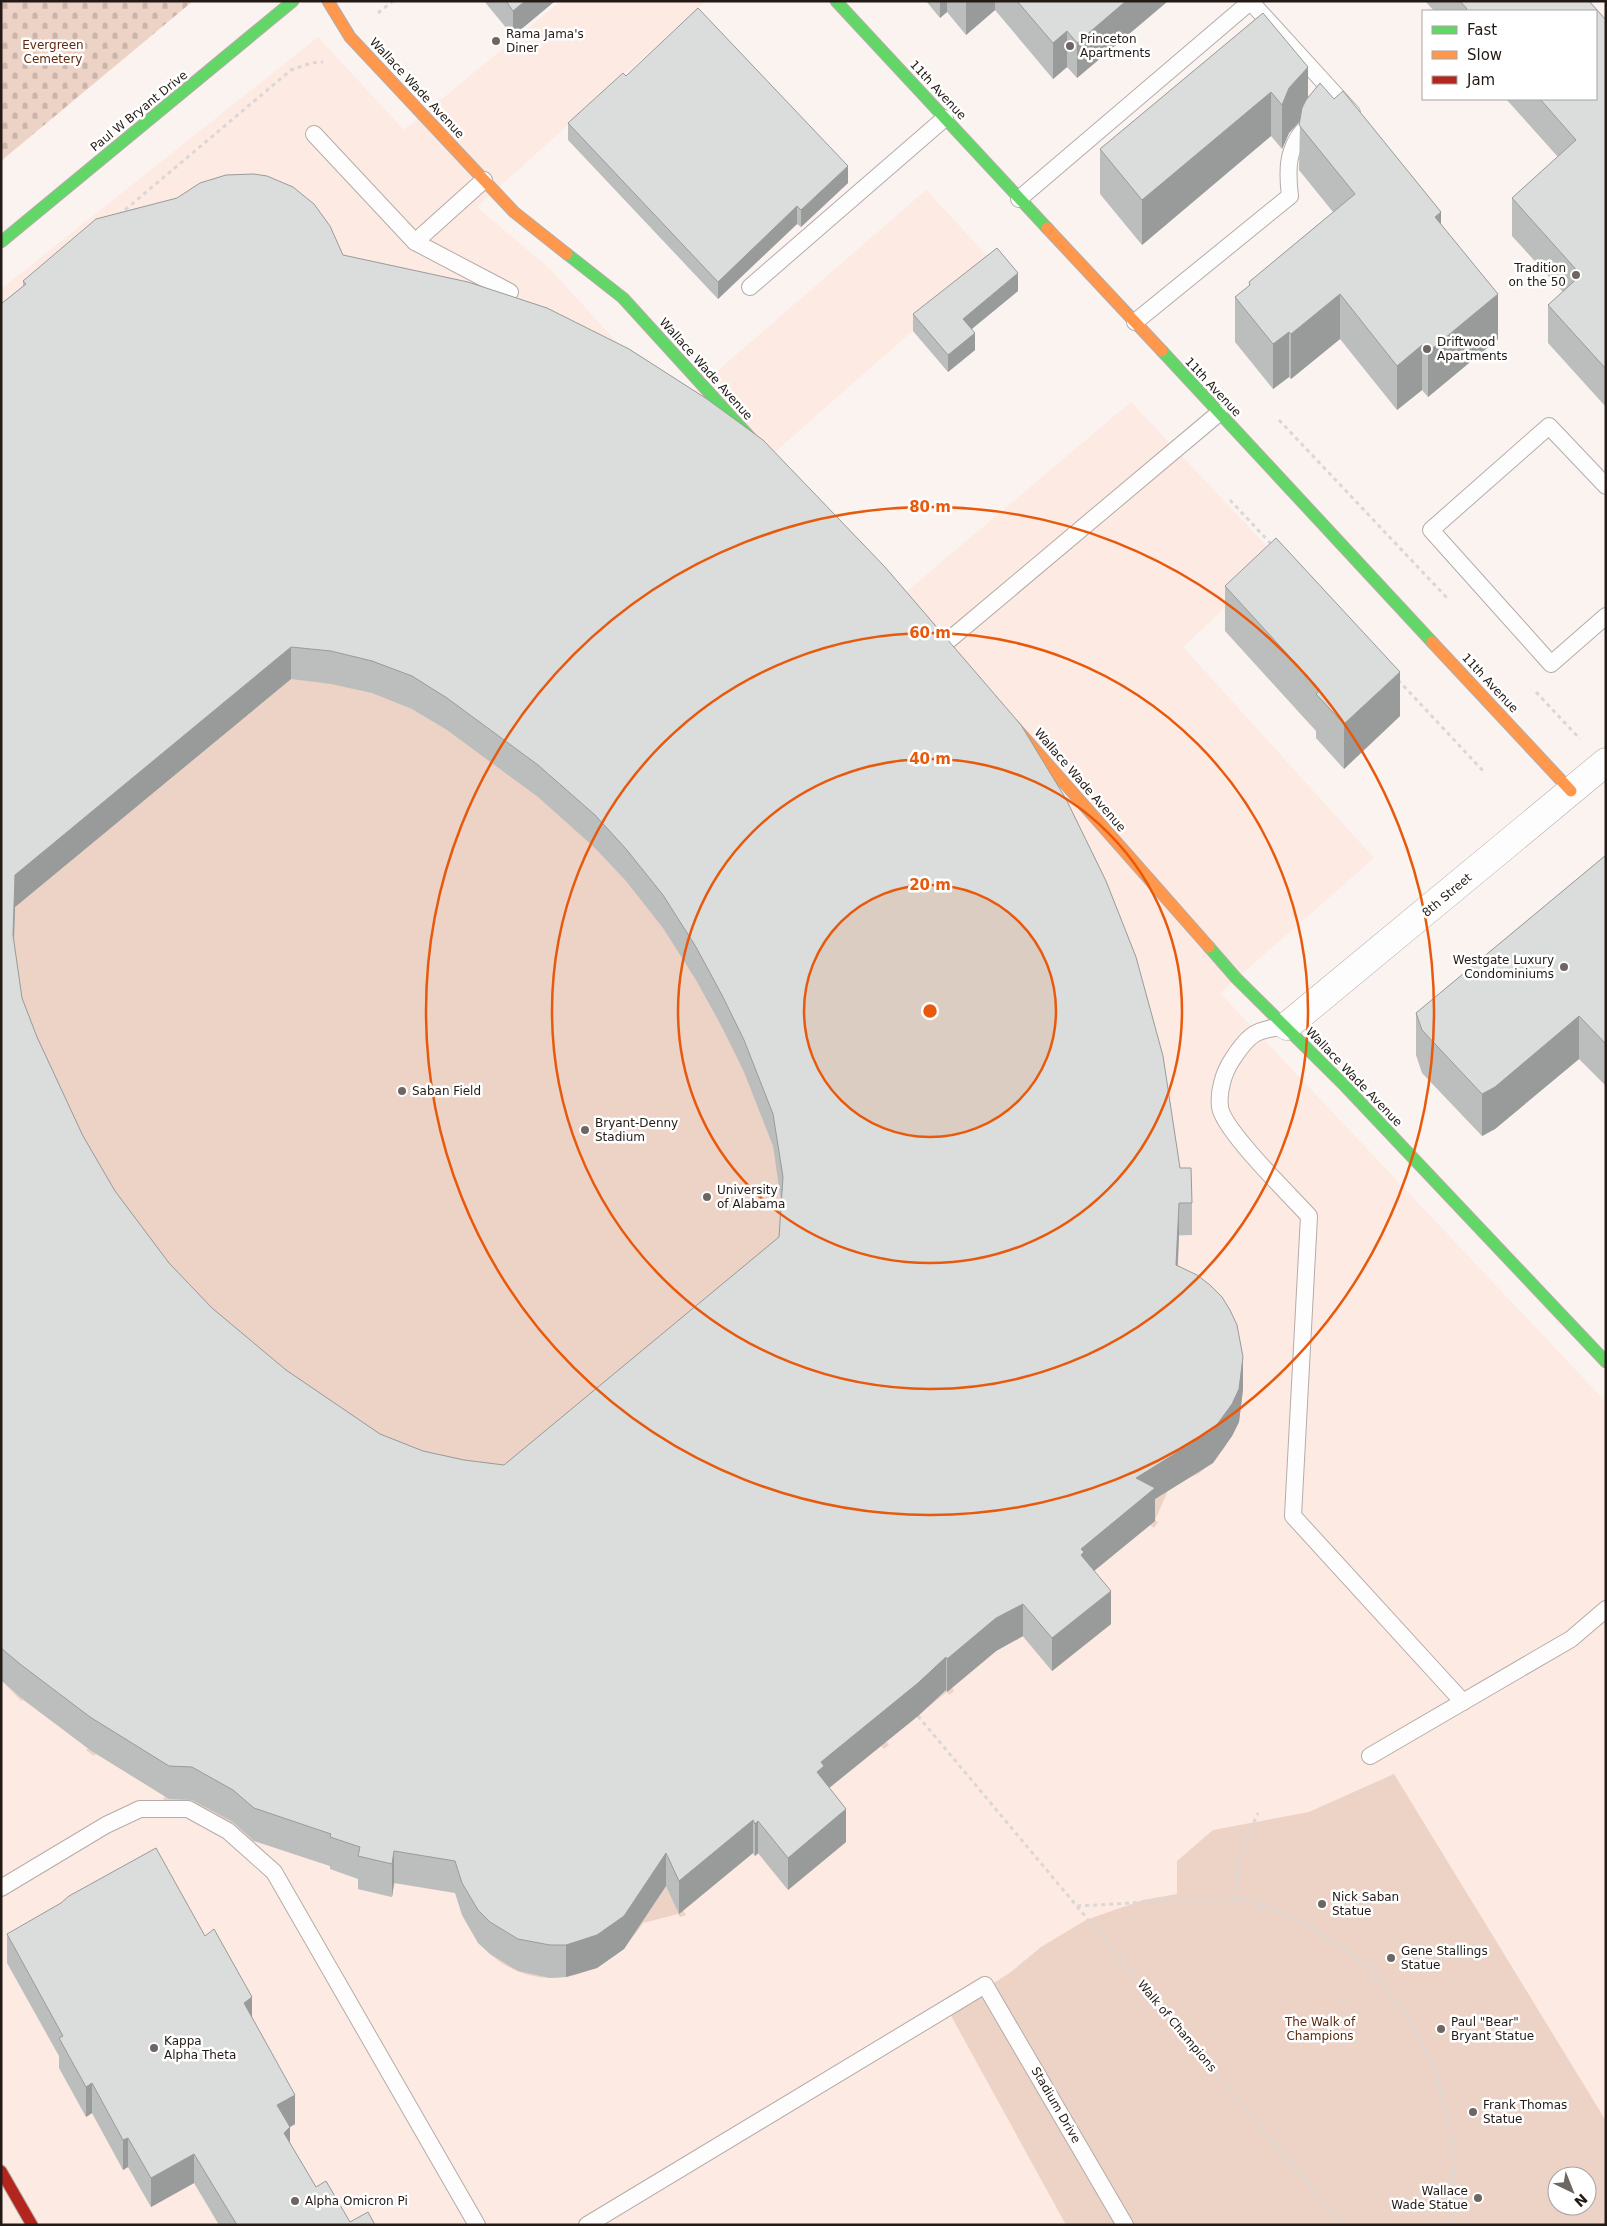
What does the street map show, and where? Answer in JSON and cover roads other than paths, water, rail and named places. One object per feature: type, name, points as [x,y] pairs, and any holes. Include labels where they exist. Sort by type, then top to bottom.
[{"type":"street","name":"Paul W Bryant Drive","points":[[1,242],[294,1]]},
{"type":"street","name":"Wallace Wade Avenue","points":[[328,1],[350,37],[514,212],[622,298],[762,450]]},
{"type":"street","name":"11th Avenue","points":[[836,1],[1571,791]]},
{"type":"street","name":"Wallace Wade Avenue","points":[[1007,718],[1238,980],[1287,1026],[1606,1362]]},
{"type":"street","name":"8th Street","points":[[1287,1026],[1606,762]]},
{"type":"street","points":[[1,2171],[32,2225]]},
{"type":"lane","points":[[1019,199],[1250,1],[1364,125]]},
{"type":"lane","points":[[1135,322],[1290,196],[1287,172],[1291,150],[1301,131],[1339,98]]},
{"type":"lane","points":[[750,287],[945,118]]},
{"type":"lane","points":[[314,134],[415,242],[510,292]]},
{"type":"lane","points":[[415,242],[484,180]]},
{"type":"lane","points":[[943,645],[1219,413]]},
{"type":"lane","points":[[1606,486],[1549,426],[1431,530],[1551,664],[1606,616]]},
{"type":"lane","points":[[1287,1026],[1260,1029],[1242,1045],[1224,1073],[1220,1107],[1235,1136],[1309,1216],[1293,1516],[1463,1702]]},
{"type":"lane","points":[[1370,1756],[1571,1639],[1606,1608]]},
{"type":"lane","points":[[1,1888],[106,1825],[140,1809],[188,1809],[228,1831],[274,1872],[477,2225]]},
{"type":"lane","name":"Stadium Drive","points":[[587,2225],[985,1985],[1126,2225]]},
{"type":"place","name":"Rama Jama's Diner","points":[[496,41]]},
{"type":"place","name":"Princeton Apartments","points":[[1070,46]]},
{"type":"place","name":"Tradition on the 50","points":[[1576,275]]},
{"type":"place","name":"Driftwood Apartments","points":[[1427,349]]},
{"type":"place","name":"Westgate Luxury Condominiums","points":[[1564,967]]},
{"type":"place","name":"Saban Field","points":[[402,1091]]},
{"type":"place","name":"Bryant-Denny Stadium","points":[[585,1130]]},
{"type":"place","name":"University of Alabama","points":[[707,1197]]},
{"type":"place","name":"Nick Saban Statue","points":[[1322,1904]]},
{"type":"place","name":"Gene Stallings Statue","points":[[1391,1958]]},
{"type":"place","name":"Paul \"Bear\" Bryant Statue","points":[[1441,2029]]},
{"type":"place","name":"Kappa Alpha Theta","points":[[154,2048]]},
{"type":"place","name":"Frank Thomas Statue","points":[[1473,2112]]},
{"type":"place","name":"Wallace Wade Statue","points":[[1478,2198]]},
{"type":"place","name":"Alpha Omicron Pi","points":[[295,2201]]},
{"type":"park label","name":"Evergreen Cemetery","points":[[53,52]]},
{"type":"park label","name":"The Walk of Champions","points":[[1320,2029]]}]
